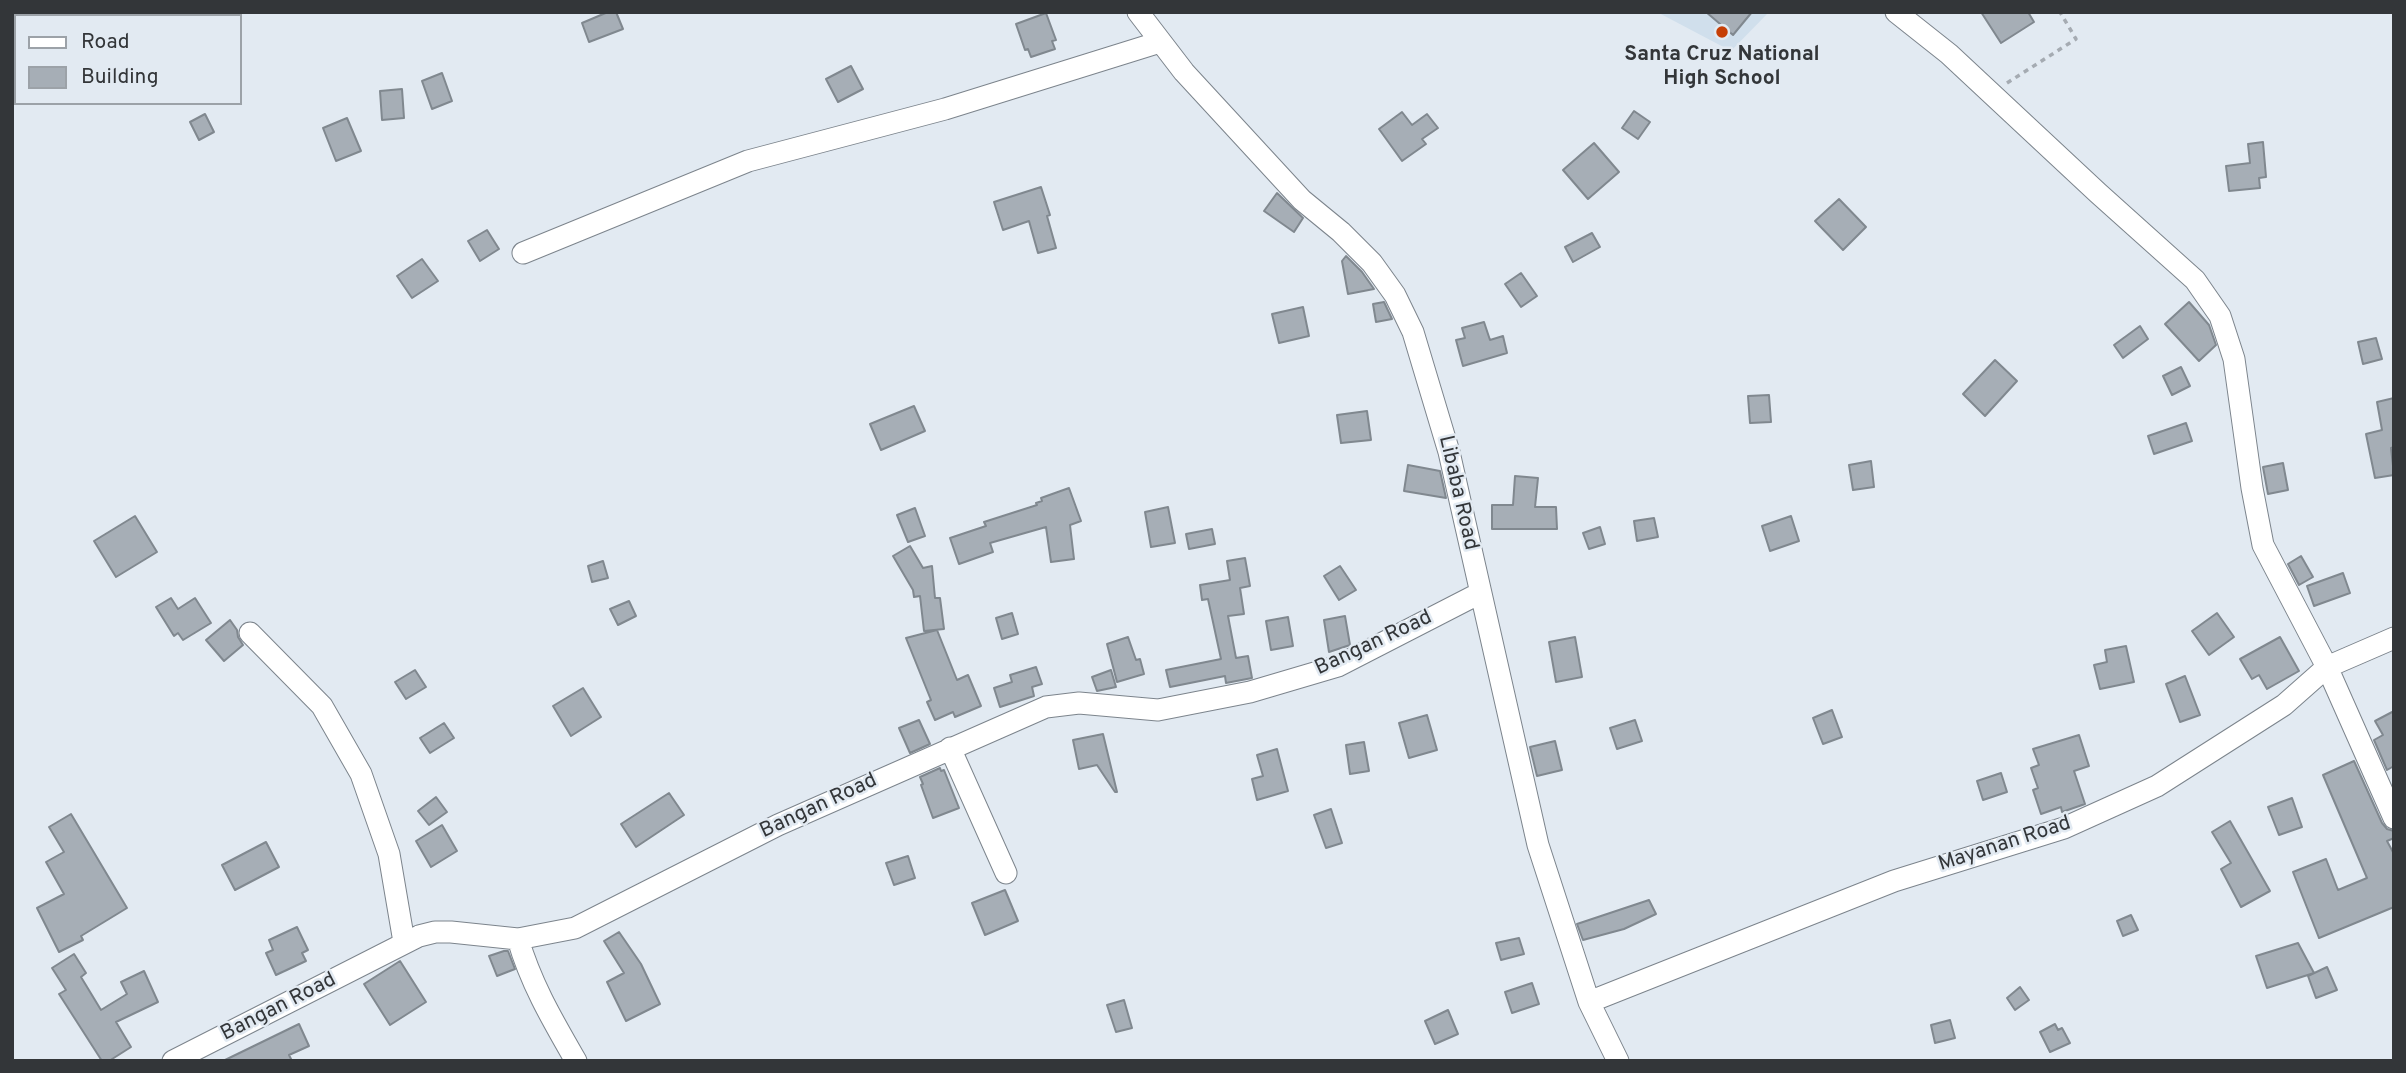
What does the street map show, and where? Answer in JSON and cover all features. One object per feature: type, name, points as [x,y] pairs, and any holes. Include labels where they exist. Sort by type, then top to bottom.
[{"type":"street","name":"Libaba Road","points":[[1138,12],[1184,72],[1302,200],[1341,232],[1372,263],[1395,295],[1413,332],[1449,452],[1538,845],[1589,1002],[1618,1061]]},
{"type":"street","points":[[1896,12],[1949,54],[2195,280],[2220,316],[2234,359],[2263,545],[2327,667],[2394,818]]},
{"type":"street","points":[[523,253],[748,161],[945,109],[1160,42]]},
{"type":"street","name":"Bangan Road","points":[[173,1061],[404,942],[435,932],[517,940],[575,928],[778,825],[1046,707],[1079,703],[1158,710],[1262,689],[1338,666],[1480,593]]},
{"type":"street","points":[[250,633],[322,706],[361,774],[389,854],[404,942]]},
{"type":"street","name":"Mayanan Road","points":[[1589,1002],[1894,881],[2064,828],[2157,786],[2284,705],[2327,667],[2394,638]]},
{"type":"street","points":[[950,748],[1006,873]]},
{"type":"street","points":[[517,940],[540,1000],[576,1061]]},
{"type":"path","points":[[1990,93],[2076,39],[2060,12]]},
{"type":"shaded area","name":"Santa Cruz National High School","points":[[1657,12],[1769,12],[1731,51]]},
{"type":"building","points":[[608,12],[616,12],[623,29],[589,42],[582,23]]},
{"type":"building","points":[[1706,12],[1752,12],[1733,35]]},
{"type":"building","points":[[1981,12],[2028,12],[2034,22],[2001,43]]},
{"type":"building","points":[[1046,13],[1056,40],[1052,41],[1055,49],[1031,57],[1028,49],[1025,50],[1016,24]]},
{"type":"building","points":[[851,66],[863,89],[838,102],[826,79]]},
{"type":"building","points":[[442,73],[452,101],[432,109],[422,81]]},
{"type":"building","points":[[402,89],[404,118],[382,120],[380,91]]},
{"type":"building","points":[[1634,111],[1650,122],[1638,139],[1622,128]]},
{"type":"building","points":[[1402,112],[1412,125],[1427,114],[1438,128],[1422,139],[1426,144],[1402,161],[1379,129]]},
{"type":"building","points":[[205,114],[214,132],[199,140],[190,122]]},
{"type":"building","points":[[347,118],[361,151],[336,161],[323,128]]},
{"type":"building","points":[[2263,142],[2266,177],[2259,178],[2260,188],[2229,191],[2226,166],[2250,163],[2248,144]]},
{"type":"building","points":[[1594,143],[1619,172],[1588,199],[1563,170]]},
{"type":"building","points":[[1041,187],[1056,248],[1038,253],[1029,221],[1003,230],[994,202]]},
{"type":"building","points":[[1277,193],[1303,218],[1294,232],[1264,211]]},
{"type":"building","points":[[1839,199],[1866,227],[1843,250],[1815,221]]},
{"type":"building","points":[[487,230],[499,249],[480,261],[468,241]]},
{"type":"building","points":[[1592,233],[1600,247],[1573,262],[1565,247]]},
{"type":"building","points":[[1346,256],[1374,289],[1348,294],[1342,261]]},
{"type":"building","points":[[422,259],[438,281],[412,298],[397,276]]},
{"type":"building","points":[[1521,273],[1537,296],[1521,307],[1505,284]]},
{"type":"building","points":[[1384,302],[1392,319],[1376,322],[1373,304]]},
{"type":"building","points":[[2189,302],[2209,325],[2216,345],[2199,361],[2165,324]]},
{"type":"building","points":[[1303,307],[1309,336],[1279,343],[1272,314]]},
{"type":"building","points":[[1484,322],[1490,340],[1503,336],[1507,353],[1463,366],[1456,340],[1465,338],[1462,328]]},
{"type":"building","points":[[2140,326],[2148,339],[2123,358],[2114,345]]},
{"type":"building","points":[[2376,338],[2382,359],[2363,364],[2358,342]]},
{"type":"building","points":[[1995,360],[2017,381],[1985,416],[1963,394]]},
{"type":"building","points":[[2181,367],[2190,386],[2172,395],[2163,376]]},
{"type":"building","points":[[1769,395],[1771,422],[1750,423],[1748,396]]},
{"type":"building","points":[[2394,398],[2394,447],[2391,448],[2394,475],[2375,478],[2366,434],[2382,430],[2377,402]]},
{"type":"building","points":[[914,406],[925,431],[881,450],[870,424]]},
{"type":"building","points":[[1367,411],[1371,440],[1341,443],[1337,415]]},
{"type":"building","points":[[2186,423],[2192,441],[2154,454],[2148,436]]},
{"type":"building","points":[[1871,461],[1874,487],[1853,490],[1849,465]]},
{"type":"building","points":[[2283,463],[2288,490],[2268,494],[2263,467]]},
{"type":"building","points":[[1408,465],[1440,471],[1446,498],[1404,491]]},
{"type":"building","points":[[1515,476],[1538,478],[1535,507],[1556,507],[1557,529],[1492,529],[1492,505],[1513,505]]},
{"type":"building","points":[[1069,488],[1081,521],[1070,525],[1074,559],[1051,562],[1046,527],[990,543],[993,552],[959,564],[950,538],[986,526],[984,522],[1037,505],[1036,503],[1042,501],[1041,498]]},
{"type":"building","points":[[1168,507],[1175,543],[1151,547],[1145,512]]},
{"type":"building","points":[[915,508],[925,536],[908,542],[897,515]]},
{"type":"building","points":[[135,516],[157,552],[116,577],[94,541]]},
{"type":"building","points":[[1791,516],[1799,541],[1770,551],[1762,526]]},
{"type":"building","points":[[1654,518],[1658,537],[1637,541],[1634,521]]},
{"type":"building","points":[[1600,527],[1605,544],[1589,549],[1583,533]]},
{"type":"building","points":[[1212,529],[1215,544],[1189,549],[1186,534]]},
{"type":"building","points":[[910,546],[923,568],[932,566],[935,598],[940,598],[944,629],[924,631],[920,596],[914,597],[913,590],[893,556]]},
{"type":"building","points":[[2301,556],[2313,577],[2299,585],[2288,564]]},
{"type":"building","points":[[1245,558],[1250,586],[1240,588],[1244,614],[1228,616],[1236,658],[1248,656],[1252,678],[1226,683],[1225,676],[1170,687],[1166,670],[1221,659],[1208,599],[1202,600],[1200,585],[1230,580],[1227,561]]},
{"type":"building","points":[[603,561],[608,578],[592,582],[588,566]]},
{"type":"building","points":[[1340,566],[1356,590],[1339,600],[1324,576]]},
{"type":"building","points":[[2343,573],[2350,593],[2314,606],[2307,586]]},
{"type":"building","points":[[171,598],[178,609],[195,598],[211,623],[183,640],[178,633],[174,636],[156,607]]},
{"type":"building","points":[[629,601],[636,616],[618,625],[610,609]]},
{"type":"building","points":[[1012,613],[1018,634],[1002,639],[996,618]]},
{"type":"building","points":[[2217,613],[2234,637],[2209,655],[2192,631]]},
{"type":"building","points":[[1345,616],[1350,645],[1329,652],[1324,620]]},
{"type":"building","points":[[1288,617],[1293,646],[1271,650],[1266,621]]},
{"type":"building","points":[[230,620],[243,645],[224,661],[206,640]]},
{"type":"building","points":[[937,630],[957,680],[968,675],[981,706],[955,717],[953,712],[935,720],[927,702],[931,700],[906,638]]},
{"type":"building","points":[[1128,637],[1136,660],[1140,659],[1144,674],[1117,682],[1107,644]]},
{"type":"building","points":[[1575,637],[1582,677],[1556,682],[1549,642]]},
{"type":"building","points":[[2280,637],[2299,671],[2267,689],[2259,675],[2252,679],[2240,659]]},
{"type":"building","points":[[2126,646],[2134,682],[2100,689],[2094,665],[2107,662],[2105,650]]},
{"type":"building","points":[[1036,667],[1042,684],[1032,687],[1034,696],[1000,707],[994,688],[1012,682],[1010,675]]},
{"type":"building","points":[[415,670],[426,687],[406,699],[395,682]]},
{"type":"building","points":[[1111,670],[1116,687],[1097,691],[1092,677]]},
{"type":"building","points":[[2185,676],[2200,715],[2180,722],[2166,684]]},
{"type":"building","points":[[583,688],[601,717],[571,736],[553,706]]},
{"type":"building","points":[[1832,710],[1842,737],[1823,744],[1813,718]]},
{"type":"building","points":[[2394,711],[2394,766],[2387,770],[2374,740],[2383,735],[2375,721]]},
{"type":"building","points":[[1427,715],[1437,750],[1409,758],[1399,723]]},
{"type":"building","points":[[919,720],[930,744],[910,753],[899,728]]},
{"type":"building","points":[[1635,720],[1642,741],[1617,749],[1610,728]]},
{"type":"building","points":[[444,723],[454,738],[430,753],[420,738]]},
{"type":"building","points":[[1103,734],[1117,792],[1097,765],[1079,769],[1073,740]]},
{"type":"building","points":[[2079,735],[2089,766],[2074,771],[2085,804],[2062,812],[2061,807],[2041,814],[2033,790],[2038,788],[2031,768],[2039,765],[2033,749]]},
{"type":"building","points":[[1555,741],[1562,770],[1537,776],[1530,747]]},
{"type":"building","points":[[1364,742],[1369,771],[1350,774],[1346,745]]},
{"type":"building","points":[[1277,749],[1288,791],[1257,800],[1252,779],[1263,776],[1257,755]]},
{"type":"building","points":[[2354,761],[2382,823],[2387,829],[2394,831],[2394,838],[2387,841],[2394,854],[2394,907],[2319,938],[2293,872],[2326,859],[2338,890],[2367,878],[2323,775]]},
{"type":"building","points":[[940,768],[941,771],[944,770],[959,808],[933,818],[920,777]]},
{"type":"building","points":[[2001,773],[2007,792],[1983,800],[1977,781]]},
{"type":"building","points":[[669,793],[684,815],[636,847],[621,824]]},
{"type":"building","points":[[436,797],[447,812],[429,825],[418,811]]},
{"type":"building","points":[[2292,798],[2302,827],[2279,835],[2268,807]]},
{"type":"building","points":[[1331,809],[1342,843],[1326,848],[1314,815]]},
{"type":"building","points":[[71,814],[127,908],[81,936],[83,940],[59,952],[37,908],[64,894],[46,862],[64,852],[49,827]]},
{"type":"building","points":[[2230,821],[2270,891],[2241,907],[2221,869],[2231,863],[2212,832]]},
{"type":"building","points":[[442,825],[457,851],[431,867],[416,841]]},
{"type":"building","points":[[266,842],[279,867],[235,890],[222,865]]},
{"type":"building","points":[[908,856],[915,878],[894,885],[886,863]]},
{"type":"building","points":[[1005,890],[1018,921],[985,935],[972,903]]},
{"type":"building","points":[[1649,900],[1656,914],[1624,929],[1583,940],[1577,924]]},
{"type":"building","points":[[2131,915],[2138,930],[2123,936],[2117,921]]},
{"type":"building","points":[[297,927],[308,950],[302,953],[306,961],[276,975],[266,953],[273,950],[269,940]]},
{"type":"building","points":[[619,932],[641,964],[660,1004],[626,1021],[607,982],[624,973],[604,941]]},
{"type":"building","points":[[1519,938],[1524,954],[1501,960],[1496,943]]},
{"type":"building","points":[[2298,943],[2314,973],[2267,988],[2256,956]]},
{"type":"building","points":[[508,951],[515,969],[497,976],[489,956]]},
{"type":"building","points":[[74,954],[86,973],[81,977],[101,1010],[127,994],[121,982],[144,971],[158,1002],[116,1022],[131,1047],[109,1061],[102,1061],[59,994],[66,990],[52,968]]},
{"type":"building","points":[[400,961],[426,1002],[390,1025],[364,984]]},
{"type":"building","points":[[2327,967],[2337,990],[2316,998],[2308,976]]},
{"type":"building","points":[[1532,983],[1539,1004],[1512,1013],[1505,992]]},
{"type":"building","points":[[2020,987],[2029,1000],[2015,1010],[2007,998]]},
{"type":"building","points":[[1124,1000],[1132,1028],[1116,1032],[1107,1005]]},
{"type":"building","points":[[1448,1010],[1458,1034],[1435,1044],[1425,1021]]},
{"type":"building","points":[[1950,1020],[1955,1038],[1935,1043],[1931,1025]]},
{"type":"building","points":[[299,1024],[309,1046],[289,1055],[292,1061],[223,1061]]},
{"type":"building","points":[[2055,1024],[2058,1030],[2062,1028],[2070,1043],[2050,1052],[2040,1032]]},
{"type":"place","name":"Santa Cruz National High School","points":[[1722,32]]}]
